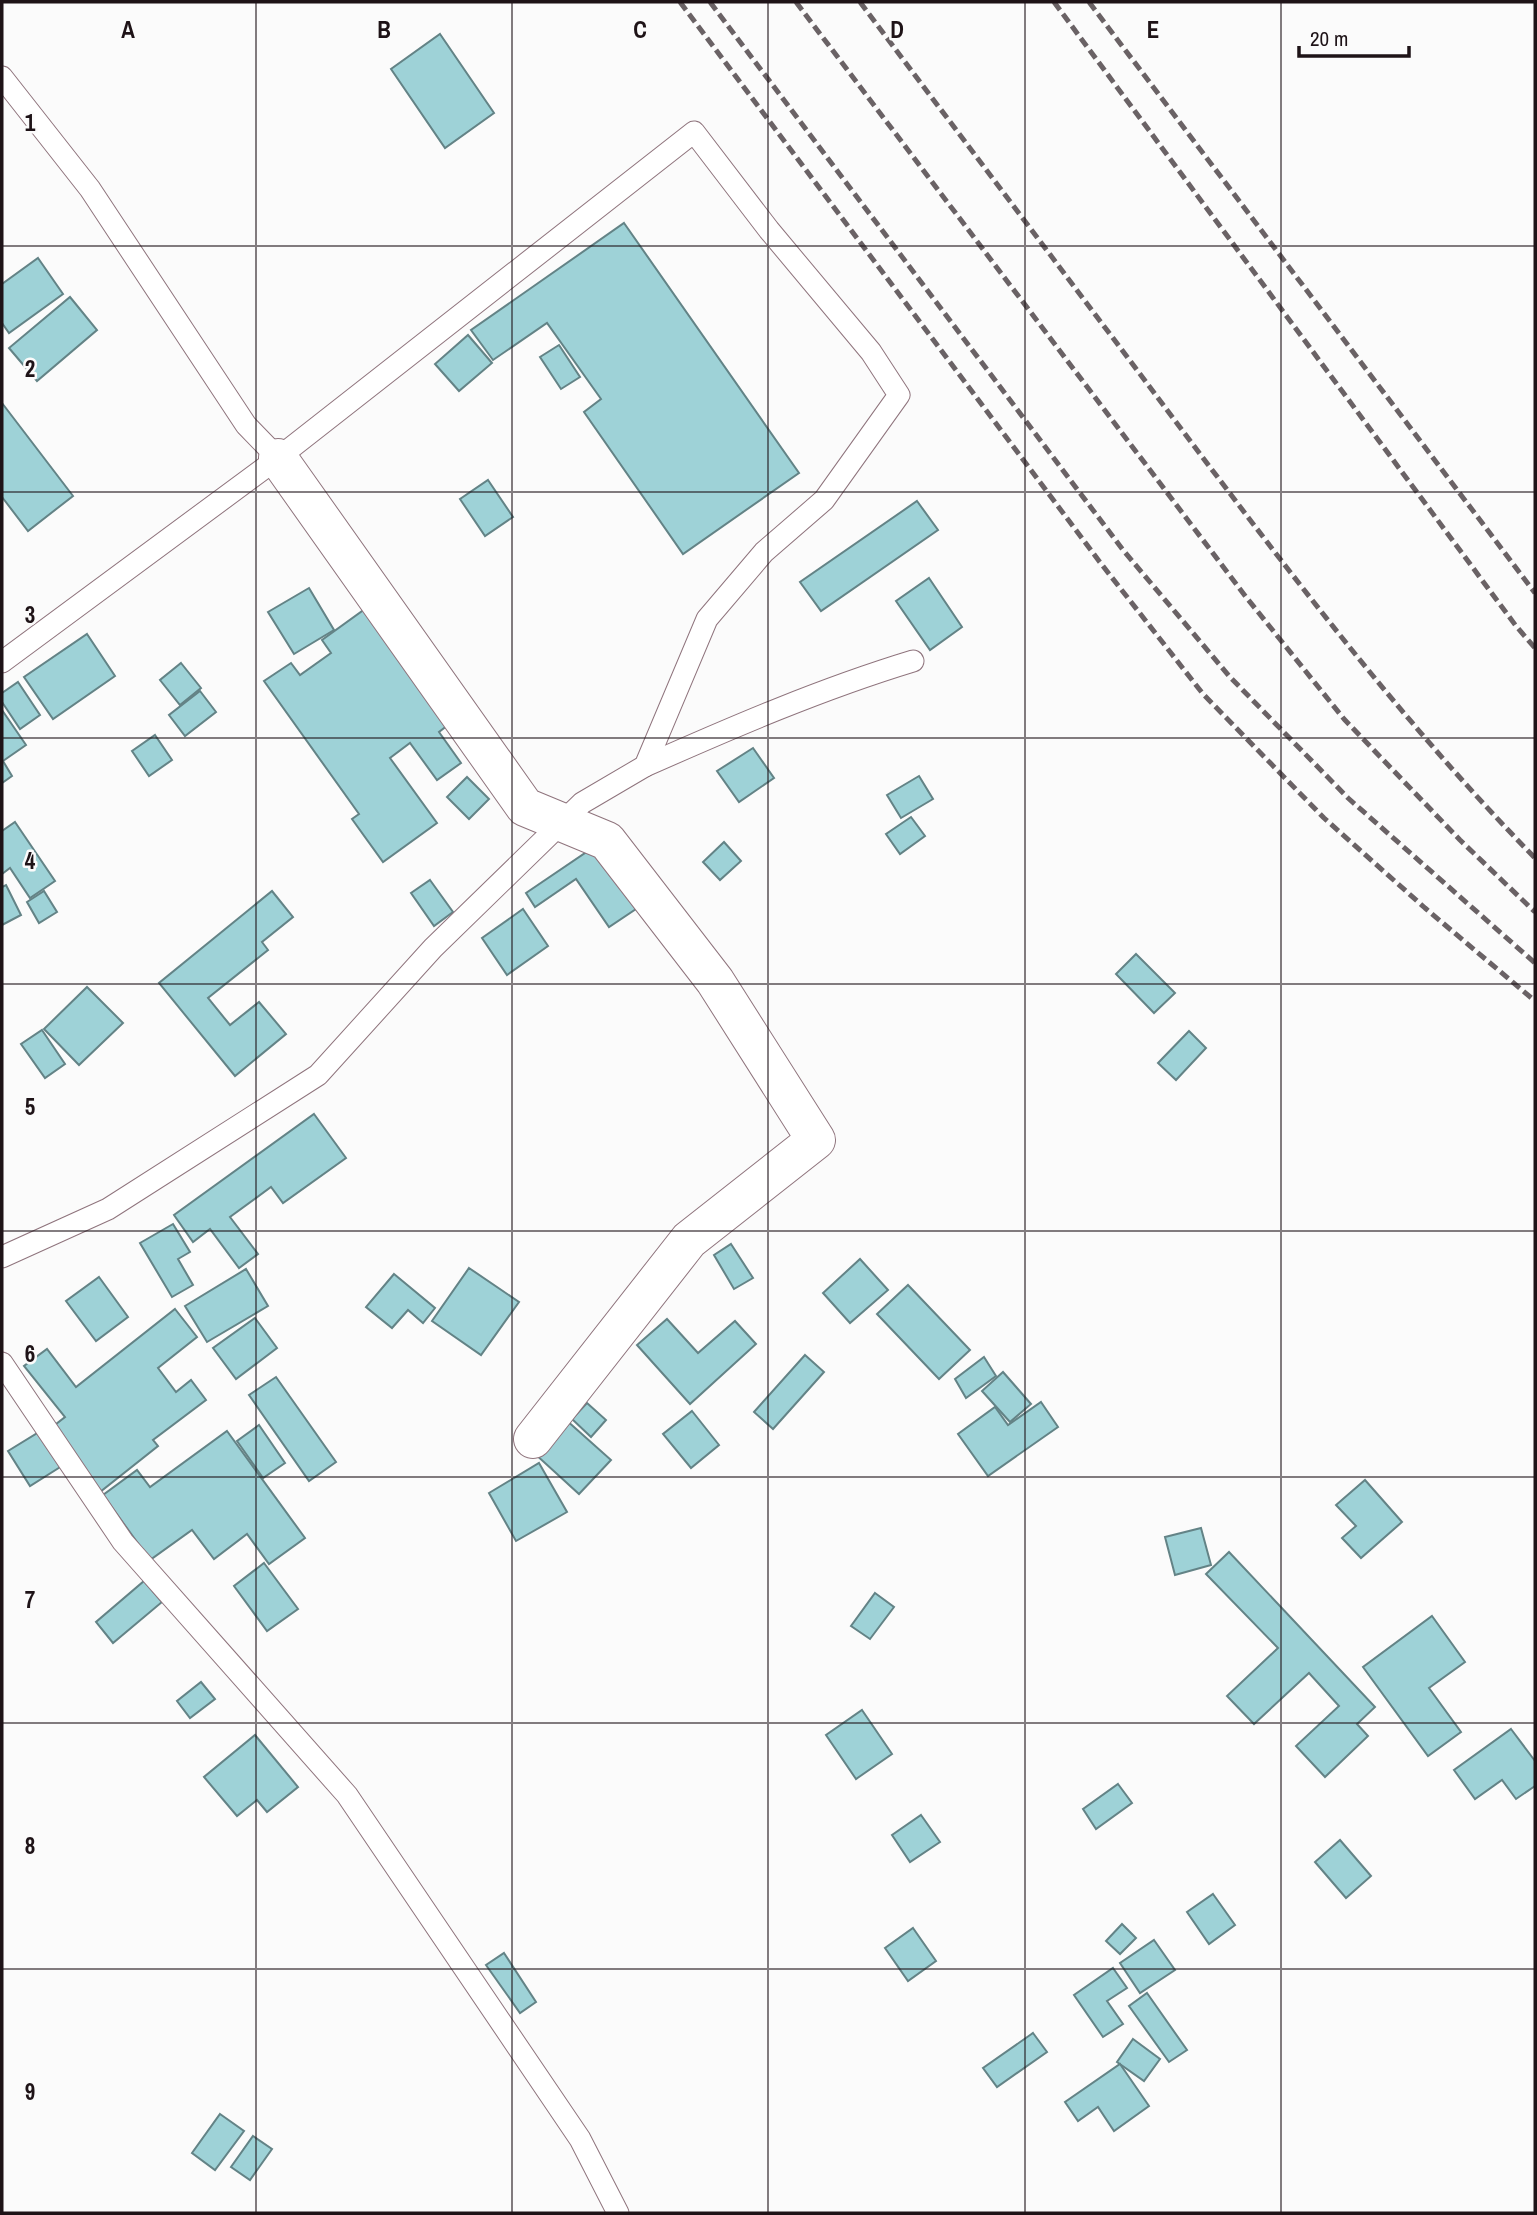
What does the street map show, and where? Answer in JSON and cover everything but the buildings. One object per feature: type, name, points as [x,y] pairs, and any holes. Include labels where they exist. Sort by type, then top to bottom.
[{"type":"street","points":[[278,458],[525,807],[607,841],[715,981],[816,1140],[689,1240],[533,1439]]},
{"type":"lane","points":[[2,77],[90,189],[246,425],[278,458]]},
{"type":"lane","points":[[2,662],[278,458],[694,132],[769,230],[872,352],[899,395],[824,500],[764,552],[707,619],[645,766]]},
{"type":"lane","points":[[2,1257],[108,1209],[318,1075],[433,948],[582,803],[645,766],[838,685],[913,661]]},
{"type":"lane","points":[[2,1363],[123,1542],[347,1796],[580,2139],[618,2213]]},
{"type":"railway","points":[[680,2],[1099,561],[1203,694],[1324,818],[1535,1001]]},
{"type":"railway","points":[[710,2],[1123,550],[1230,677],[1348,798],[1535,963]]},
{"type":"railway","points":[[796,2],[1246,597],[1344,719],[1460,840],[1535,912]]},
{"type":"railway","points":[[860,2],[1218,478],[1348,646],[1439,754],[1535,858]]},
{"type":"railway","points":[[1054,2],[1516,626],[1535,648]]},
{"type":"railway","points":[[1089,2],[1535,593]]}]
